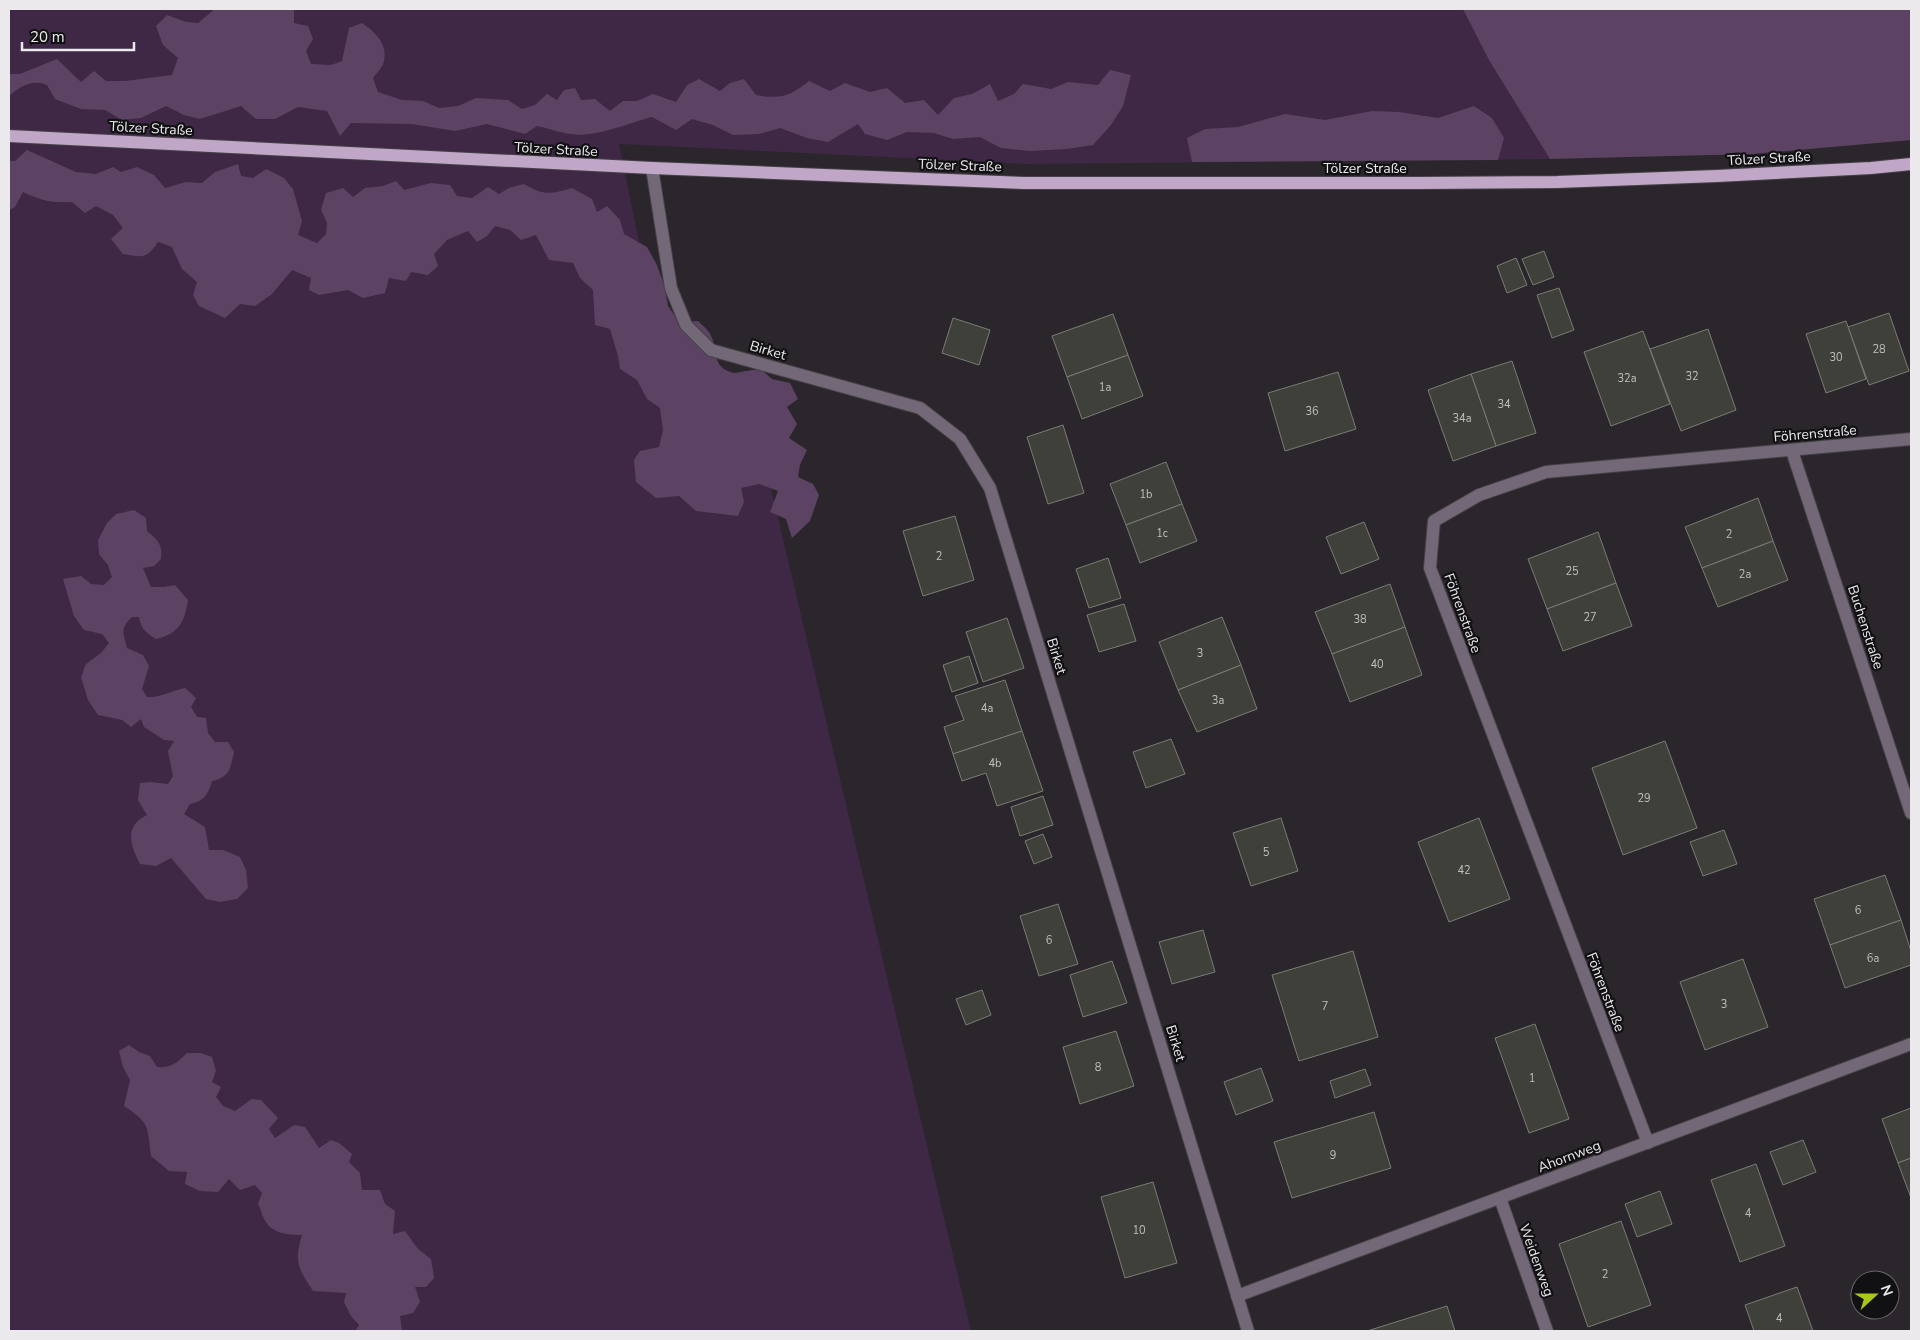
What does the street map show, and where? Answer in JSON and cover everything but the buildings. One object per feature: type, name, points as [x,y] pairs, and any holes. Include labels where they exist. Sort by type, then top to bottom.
[{"type":"main road","name":"Tölzer Straße","points":[[9,136],[652,168],[1025,183],[1556,182],[1717,176],[1872,168],[1911,164]]},
{"type":"street","name":"Birket","points":[[652,168],[671,288],[686,325],[711,350],[920,408],[960,439],[990,488],[1248,1331]]},
{"type":"street","name":"Föhrenstraße","points":[[1648,1143],[1430,568],[1434,521],[1479,495],[1546,472],[1911,439]]},
{"type":"street","name":"Buchenstraße","points":[[1792,450],[1911,813]]},
{"type":"street","name":"Ahornweg","points":[[1237,1296],[1911,1044]]},
{"type":"street","name":"Weidenweg","points":[[1500,1198],[1547,1331]]},
{"type":"shaded area","points":[[9,9],[1493,9],[1550,159],[1028,164],[619,144],[650,295],[760,442],[971,1331],[9,1331]]},
{"type":"shaded area","points":[[215,9],[294,9],[294,23],[308,26],[313,39],[306,51],[311,64],[331,65],[342,61],[349,28],[362,23],[376,34],[384,49],[383,63],[373,78],[378,92],[402,100],[423,101],[439,108],[458,106],[476,98],[508,100],[522,109],[535,105],[547,94],[557,100],[564,90],[575,88],[581,100],[595,99],[610,111],[623,101],[637,101],[653,94],[676,102],[687,85],[699,79],[720,91],[730,83],[744,79],[756,95],[772,97],[790,94],[809,81],[830,91],[845,83],[870,92],[887,88],[905,103],[924,100],[938,115],[954,98],[972,94],[990,84],[998,101],[1014,94],[1023,84],[1051,89],[1068,82],[1098,85],[1110,70],[1131,75],[1123,106],[1111,125],[1093,145],[1067,149],[1030,151],[1001,148],[980,137],[953,139],[934,133],[907,132],[887,140],[865,134],[858,124],[828,142],[807,138],[780,128],[759,134],[733,135],[713,125],[692,119],[676,130],[652,117],[601,132],[580,135],[537,126],[525,134],[487,124],[455,131],[412,124],[351,123],[340,136],[327,111],[298,107],[275,119],[256,119],[241,106],[200,119],[184,115],[166,106],[141,118],[122,120],[105,110],[81,109],[55,99],[47,85],[42,83],[27,84],[9,96],[9,74],[20,74],[57,59],[81,82],[94,71],[106,81],[125,81],[172,75],[178,58],[163,45],[156,26],[167,15],[186,22],[198,23]]},
{"type":"shaded area","points":[[1463,9],[1911,9],[1911,140],[1753,154],[1550,159],[1489,60]]},
{"type":"shaded area","points":[[1474,106],[1492,118],[1504,138],[1498,160],[1192,162],[1187,138],[1205,129],[1238,127],[1285,114],[1325,120],[1372,111],[1399,112],[1438,118]]},
{"type":"shaded area","points":[[27,150],[76,172],[96,174],[113,167],[121,172],[137,167],[154,175],[165,188],[186,182],[202,183],[215,172],[238,164],[241,176],[253,178],[266,169],[284,178],[293,189],[302,221],[298,235],[317,243],[326,234],[327,223],[321,210],[326,193],[343,188],[353,197],[365,188],[383,186],[396,181],[404,190],[431,183],[450,185],[457,196],[472,198],[488,187],[499,194],[509,188],[524,184],[537,191],[548,193],[572,188],[592,199],[597,212],[607,206],[620,220],[624,234],[647,247],[657,265],[665,288],[668,306],[679,322],[698,321],[707,330],[721,367],[734,373],[761,369],[772,379],[790,383],[798,399],[787,407],[797,424],[789,438],[807,450],[800,465],[798,477],[813,484],[819,495],[810,521],[792,538],[786,519],[770,512],[778,491],[759,484],[741,488],[744,502],[738,516],[696,511],[679,496],[656,498],[636,482],[634,460],[640,451],[659,447],[663,430],[660,408],[647,399],[637,380],[620,369],[610,329],[595,325],[593,290],[580,278],[573,263],[549,260],[536,235],[521,240],[510,230],[495,226],[487,236],[477,242],[468,231],[447,240],[434,254],[438,266],[428,275],[411,272],[406,281],[389,278],[385,293],[363,298],[348,290],[319,295],[309,290],[311,278],[292,270],[272,294],[255,306],[240,304],[225,318],[199,306],[193,295],[197,282],[182,269],[172,247],[158,242],[150,252],[143,256],[123,254],[111,239],[123,228],[113,215],[96,206],[85,213],[72,202],[47,201],[23,192],[15,207],[9,210],[9,161],[15,161]]},
{"type":"shaded area","points":[[134,510],[146,518],[147,531],[157,540],[161,550],[161,559],[154,566],[143,568],[151,587],[175,585],[188,600],[180,626],[164,637],[156,639],[149,635],[141,625],[139,617],[132,617],[124,628],[127,648],[143,655],[149,666],[142,689],[147,697],[185,688],[196,698],[191,707],[197,717],[206,718],[208,733],[215,742],[228,742],[234,752],[226,775],[212,781],[205,797],[190,804],[184,814],[205,827],[209,850],[223,850],[240,857],[246,870],[248,888],[237,899],[220,902],[206,899],[171,858],[156,866],[140,864],[133,849],[131,837],[133,827],[147,815],[138,800],[140,783],[168,784],[173,776],[168,751],[174,741],[164,740],[144,727],[141,719],[131,727],[122,720],[98,715],[88,700],[81,677],[86,664],[101,653],[109,643],[102,634],[84,630],[74,616],[63,579],[81,576],[91,584],[104,585],[112,577],[108,565],[99,554],[98,540],[107,523],[116,514]]},
{"type":"shaded area","points":[[129,1045],[139,1052],[150,1056],[157,1067],[166,1067],[173,1064],[187,1053],[201,1053],[212,1057],[216,1071],[212,1082],[221,1087],[216,1097],[223,1106],[235,1111],[252,1099],[261,1100],[278,1118],[269,1129],[275,1138],[294,1125],[305,1127],[319,1148],[331,1140],[339,1143],[352,1154],[349,1162],[360,1173],[362,1190],[380,1190],[385,1204],[395,1211],[393,1234],[405,1231],[418,1249],[431,1259],[434,1278],[426,1287],[415,1287],[420,1302],[413,1313],[400,1316],[402,1331],[355,1331],[359,1325],[351,1316],[344,1302],[346,1293],[313,1291],[301,1270],[298,1259],[302,1235],[282,1233],[269,1226],[263,1218],[258,1204],[262,1193],[255,1185],[240,1190],[229,1179],[218,1192],[200,1191],[185,1184],[187,1172],[169,1171],[151,1156],[146,1126],[139,1117],[124,1106],[130,1080],[123,1067],[119,1051]]}]
